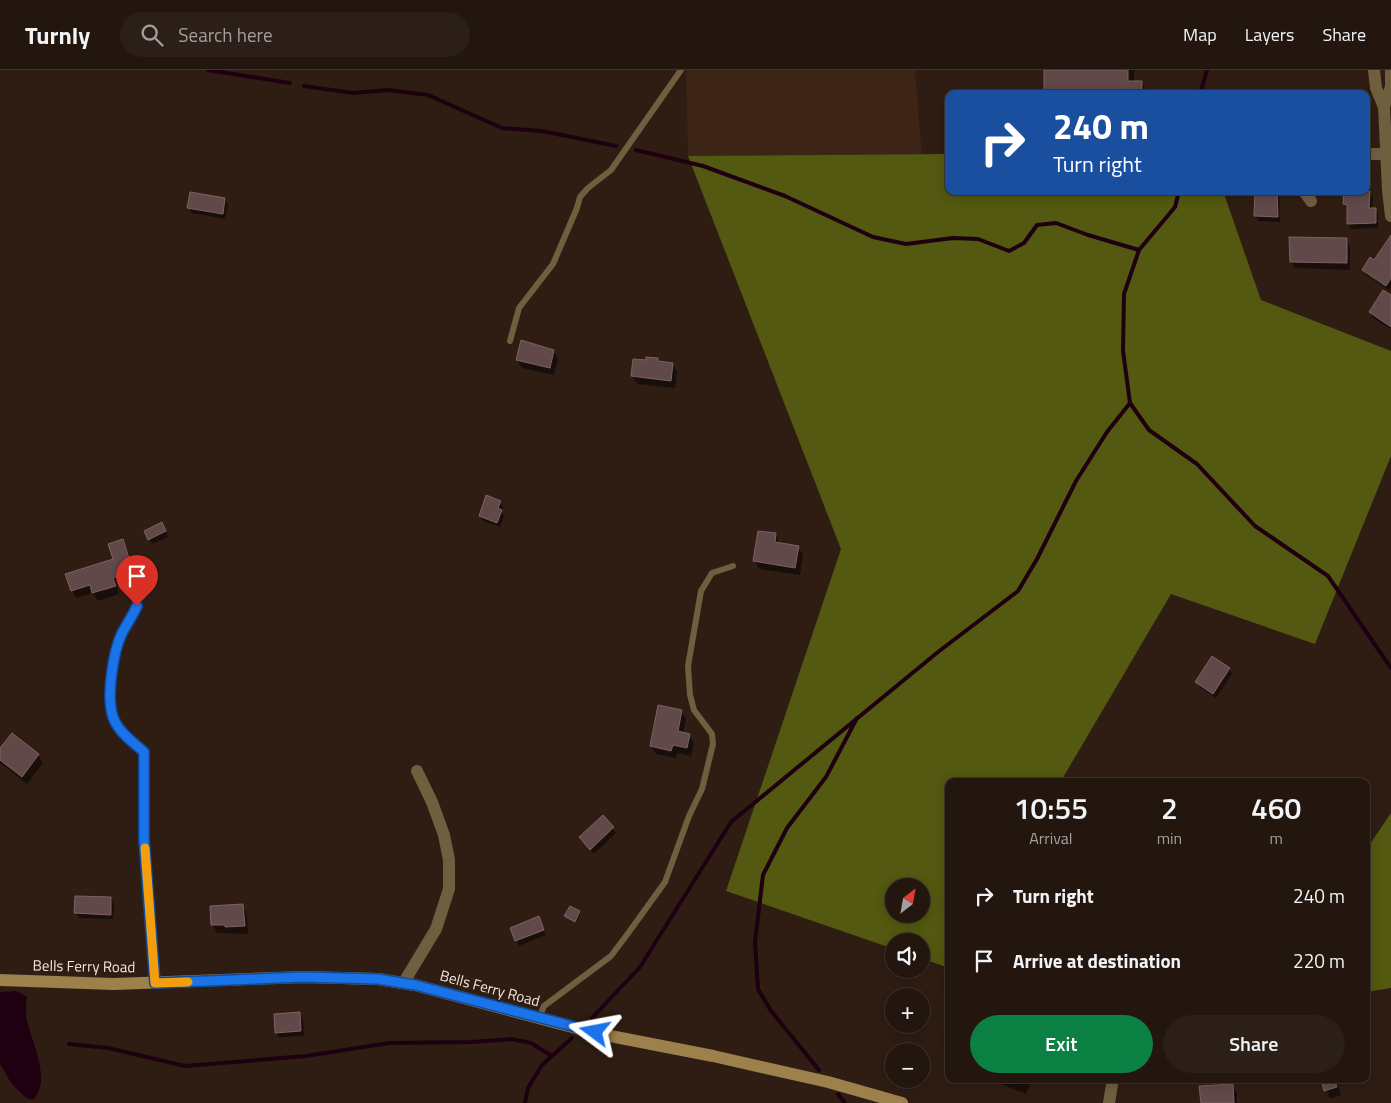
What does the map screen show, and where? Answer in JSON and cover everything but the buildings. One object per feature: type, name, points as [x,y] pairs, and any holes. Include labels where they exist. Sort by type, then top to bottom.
[{"type":"main road","name":"Bells Ferry Road","points":[[0,980],[114,984],[304,977],[378,979],[405,984],[595,1032],[828,1082],[902,1103]]},
{"type":"street","points":[[1374,70],[1376,88],[1384,107]]},
{"type":"street","points":[[1391,70],[1391,85],[1384,107],[1391,216]]},
{"type":"street","points":[[1370,154],[1386,154]]},
{"type":"street","points":[[405,984],[407,977],[436,929],[449,889],[449,860],[444,834],[432,802],[417,771]]},
{"type":"street","points":[[1109,1103],[1112,1083]]},
{"type":"lane","points":[[510,341],[519,308],[553,264],[580,197],[588,188],[611,170],[681,70]]},
{"type":"lane","points":[[538,1018],[544,1006],[558,994],[611,956],[665,882],[689,816],[702,789],[713,744],[712,734],[694,710],[690,695],[688,666],[701,591],[712,573],[733,566]]},
{"type":"lane","points":[[131,592],[137,606],[122,633],[116,651],[110,690],[113,717],[126,736],[144,752],[144,839],[155,983]]},
{"type":"shaded area","points":[[686,70],[915,70],[922,156],[688,156]]},
{"type":"shaded area","points":[[17,991],[27,997],[26,1018],[41,1072],[41,1083],[33,1100],[26,1098],[11,1083],[0,1064],[0,992]]},
{"type":"green space","points":[[945,154],[945,195],[1224,195],[1261,300],[1391,351],[1391,456],[1315,644],[1171,594],[1063,778],[945,778],[945,967],[930,961],[930,933],[885,933],[885,946],[726,891],[841,549],[688,156]]},
{"type":"green space","points":[[1391,813],[1391,988],[1370,991],[1370,844]]},
{"type":"waterway","points":[[208,70],[290,83]]},
{"type":"waterway","points":[[1201,90],[1207,70]]},
{"type":"waterway","points":[[304,86],[353,93],[389,90],[428,95],[502,128],[542,131],[616,146]]},
{"type":"waterway","points":[[636,150],[703,166],[785,196],[873,237],[906,244],[953,238],[978,239],[1009,251],[1024,243],[1037,225],[1056,223],[1088,235],[1139,250]]},
{"type":"waterway","points":[[1178,195],[1175,207],[1139,250],[1124,294],[1123,351],[1130,403],[1149,430],[1197,464],[1255,526],[1328,576],[1391,668]]},
{"type":"waterway","points":[[592,1018],[640,967],[731,822],[938,652],[1018,591],[1037,559],[1076,481],[1107,432],[1130,403]]},
{"type":"waterway","points":[[819,1070],[771,1011],[758,989],[755,942],[763,875],[787,828],[826,777],[857,718]]},
{"type":"waterway","points":[[525,1103],[528,1088],[542,1065],[572,1038]]},
{"type":"waterway","points":[[69,1044],[108,1048],[185,1066],[306,1056],[389,1043],[472,1042],[512,1039],[531,1043],[552,1056]]},
{"type":"waterway","points":[[838,1094],[845,1103]]},
{"type":"slow traffic","points":[[145,848],[155,983],[188,982]]},
{"type":"route","points":[[137,606],[122,633],[116,651],[110,690],[113,717],[126,736],[144,752],[144,839],[155,983],[304,977],[378,979],[415,985],[595,1032]]}]
